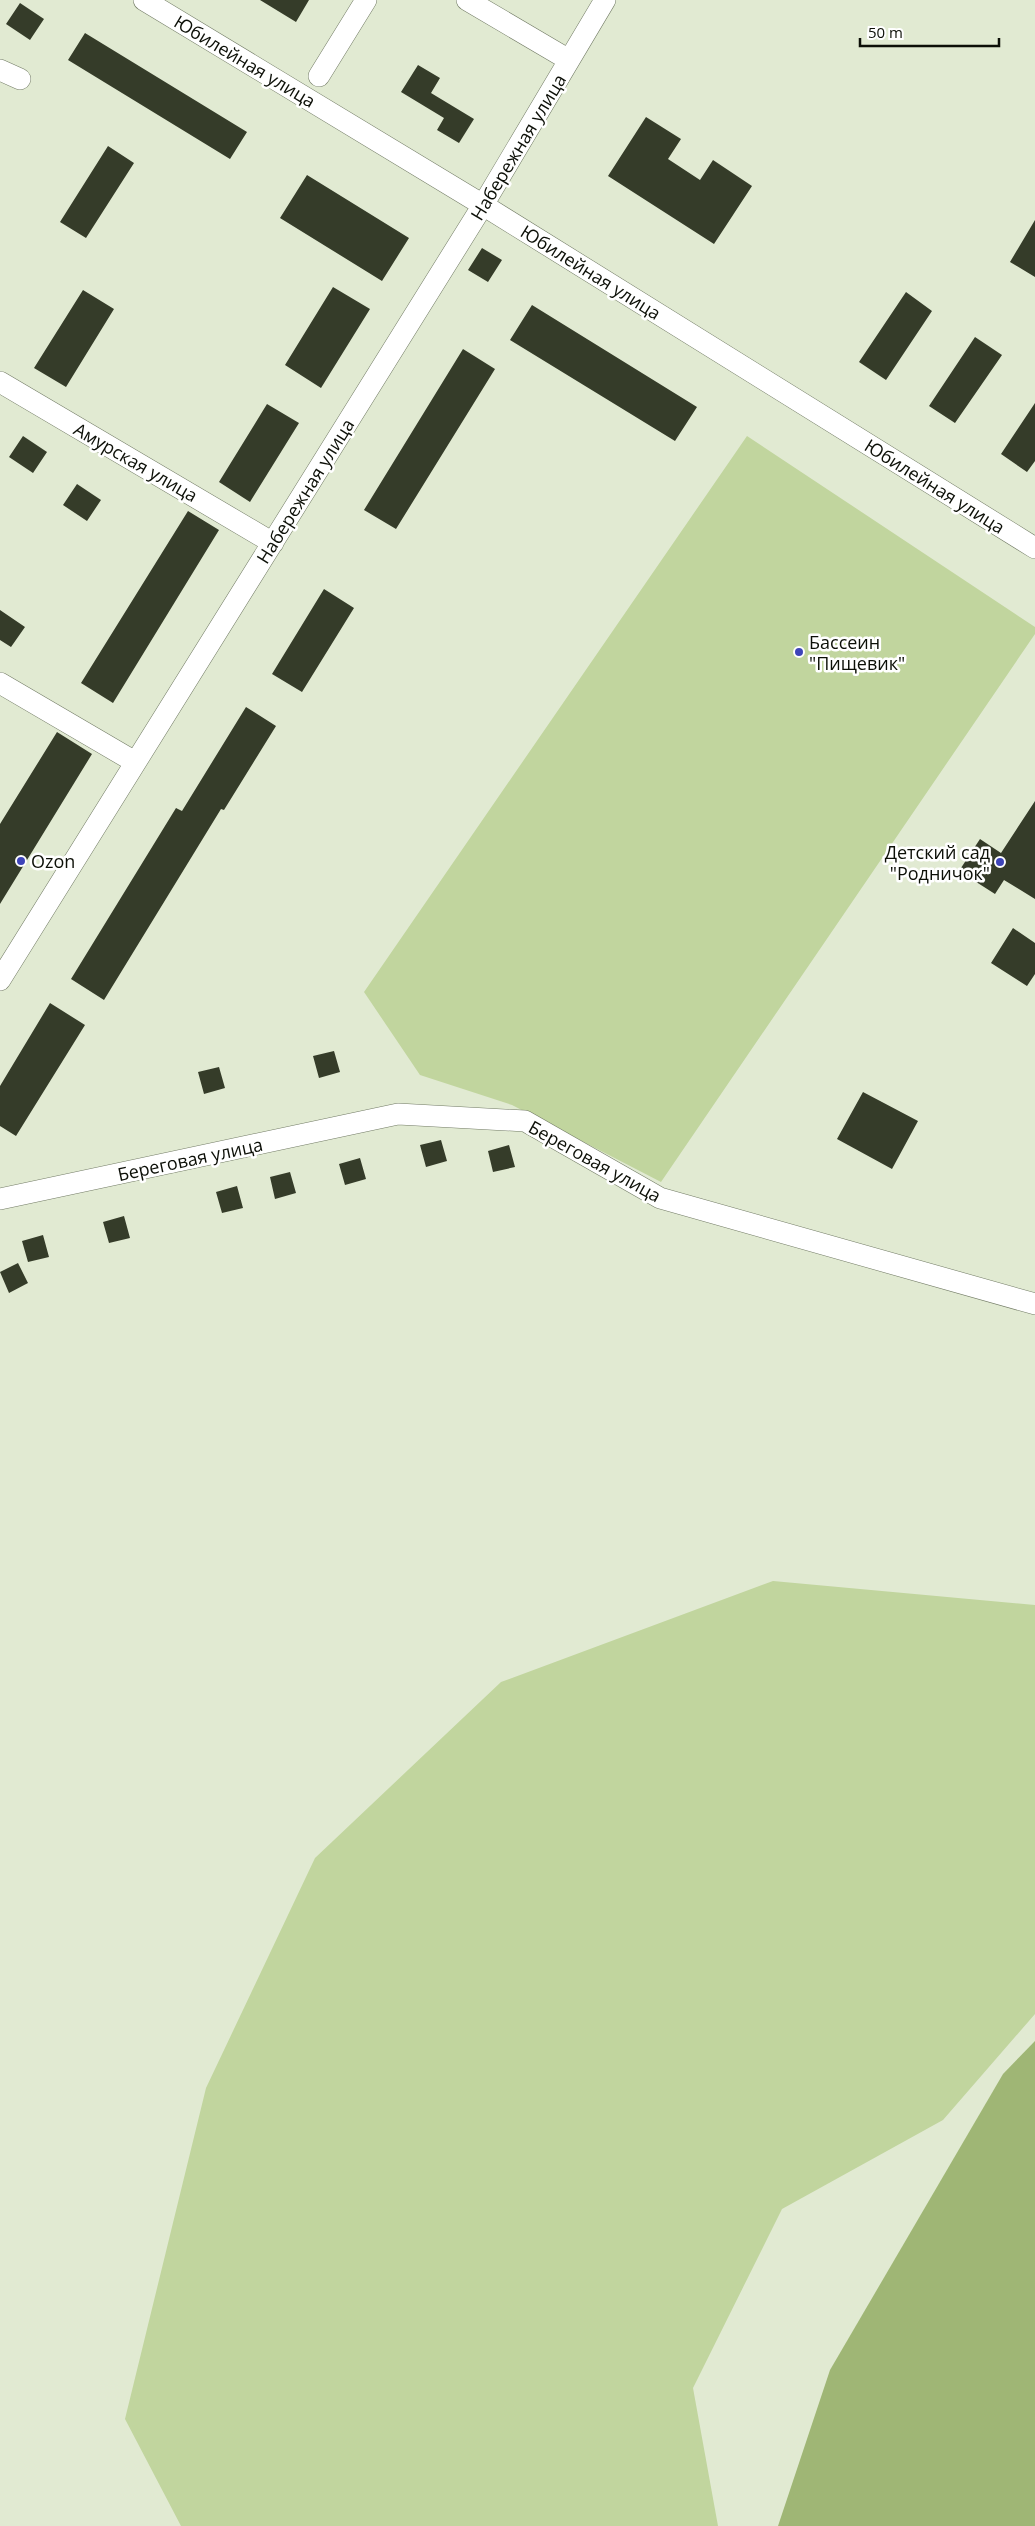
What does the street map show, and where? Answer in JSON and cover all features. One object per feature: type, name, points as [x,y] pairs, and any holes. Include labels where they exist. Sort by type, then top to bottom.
[{"type":"street","name":"Юбилейная улица","points":[[144,0],[483,206],[1035,548]]},
{"type":"street","points":[[319,76],[366,0]]},
{"type":"street","points":[[467,0],[569,60]]},
{"type":"street","name":"Набережная улица","points":[[0,979],[483,206],[605,0]]},
{"type":"street","points":[[0,70],[20,79]]},
{"type":"street","name":"Амурская улица","points":[[0,382],[272,542]]},
{"type":"street","points":[[0,682],[135,762]]},
{"type":"street","name":"Береговая улица","points":[[0,1199],[398,1114],[525,1121],[660,1198],[1035,1304]]},
{"type":"shaded area","points":[[747,436],[1035,627],[1035,634],[661,1182],[512,1105],[420,1075],[364,992]]},
{"type":"shaded area","points":[[773,1581],[1035,1605],[1035,2014],[943,2120],[782,2209],[693,2388],[718,2526],[181,2526],[125,2419],[206,2088],[315,1858],[501,1682]]},
{"type":"shaded area","points":[[1035,2041],[1035,2526],[778,2526],[830,2370],[1003,2074]]},
{"type":"building","points":[[260,0],[309,0],[296,22]]},
{"type":"building","points":[[20,3],[44,19],[30,40],[6,24]]},
{"type":"building","points":[[85,33],[247,132],[230,159],[68,60]]},
{"type":"building","points":[[418,65],[440,78],[431,93],[474,119],[459,143],[437,130],[444,118],[401,92]]},
{"type":"building","points":[[646,117],[681,139],[668,159],[700,180],[713,160],[752,186],[714,244],[608,176]]},
{"type":"building","points":[[108,146],[134,163],[86,238],[60,222]]},
{"type":"building","points":[[307,175],[409,238],[382,281],[280,218]]},
{"type":"building","points":[[1035,220],[1035,277],[1010,262]]},
{"type":"building","points":[[482,248],[502,260],[488,282],[468,270]]},
{"type":"building","points":[[333,287],[370,309],[321,388],[285,365]]},
{"type":"building","points":[[83,290],[114,309],[66,387],[34,368]]},
{"type":"building","points":[[906,292],[932,311],[886,380],[859,362]]},
{"type":"building","points":[[532,305],[697,407],[675,441],[510,340]]},
{"type":"building","points":[[975,337],[1002,355],[955,423],[929,406]]},
{"type":"building","points":[[463,349],[495,369],[396,529],[364,510]]},
{"type":"building","points":[[1035,403],[1035,461],[1027,472],[1001,454]]},
{"type":"building","points":[[267,404],[299,423],[250,502],[219,482]]},
{"type":"building","points":[[23,436],[47,452],[33,473],[9,457]]},
{"type":"building","points":[[77,484],[101,500],[87,521],[63,505]]},
{"type":"building","points":[[188,511],[219,530],[113,703],[81,683]]},
{"type":"building","points":[[324,589],[354,608],[302,692],[272,674]]},
{"type":"building","points":[[0,610],[25,627],[11,647],[0,640]]},
{"type":"building","points":[[246,707],[276,726],[224,810],[221,809],[104,1000],[71,979],[176,808],[182,811]]},
{"type":"building","points":[[57,732],[92,754],[0,904],[0,824]]},
{"type":"building","name":"Детский сад \"Родничок\"","points":[[1035,801],[1035,899],[1004,880],[995,894],[959,871],[980,839],[1001,853]]},
{"type":"building","name":"Детский сад \"Родничок\"","points":[[1013,928],[1035,943],[1035,974],[1027,986],[991,963]]},
{"type":"building","points":[[50,1003],[85,1025],[16,1136],[0,1126],[0,1086]]},
{"type":"building","points":[[334,1051],[340,1072],[319,1078],[313,1056]]},
{"type":"building","points":[[219,1067],[225,1088],[204,1094],[198,1072]]},
{"type":"building","points":[[863,1092],[918,1121],[892,1169],[837,1139]]},
{"type":"building","points":[[441,1140],[447,1161],[426,1167],[420,1145]]},
{"type":"building","points":[[509,1145],[515,1167],[493,1172],[488,1151]]},
{"type":"building","points":[[360,1158],[366,1179],[345,1185],[339,1164]]},
{"type":"building","points":[[290,1172],[296,1193],[275,1199],[270,1177]]},
{"type":"building","points":[[237,1186],[243,1208],[222,1213],[216,1192]]},
{"type":"building","points":[[124,1216],[130,1238],[109,1243],[103,1222]]},
{"type":"building","points":[[43,1235],[49,1257],[28,1262],[22,1241]]},
{"type":"building","points":[[18,1263],[28,1283],[9,1293],[0,1272]]},
{"type":"place","name":"Бассеин \"Пищевик\"","points":[[799,652]]},
{"type":"place","name":"Ozon","points":[[21,861]]},
{"type":"place","name":"Детский сад \"Родничок\"","points":[[1000,862]]}]
